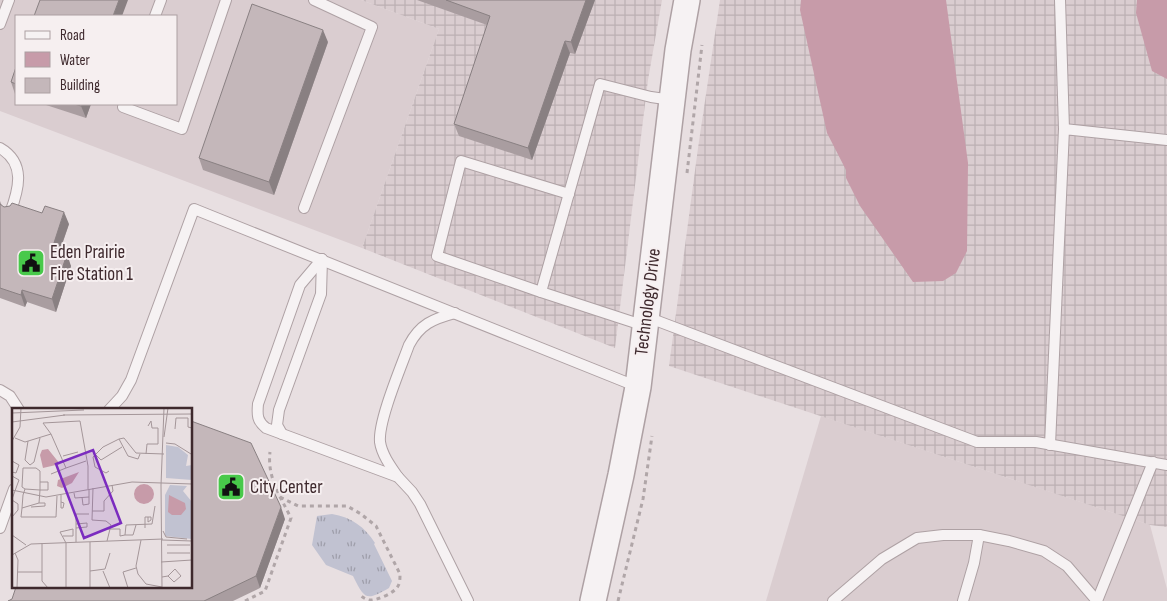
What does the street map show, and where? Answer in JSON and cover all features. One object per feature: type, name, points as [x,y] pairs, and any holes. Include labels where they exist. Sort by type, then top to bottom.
[{"type":"street","name":"Technology Drive","points":[[593,601],[638,387],[678,50],[687,0]]},
{"type":"lane","points":[[0,24],[9,0]]},
{"type":"lane","points":[[155,15],[161,0]]},
{"type":"lane","points":[[124,105],[123,107],[182,129],[226,0]]},
{"type":"lane","points":[[304,208],[372,27],[314,0]]},
{"type":"lane","points":[[1050,445],[1064,130],[1060,0]]},
{"type":"lane","points":[[541,292],[600,84],[651,97],[672,100]]},
{"type":"lane","points":[[1064,130],[1167,140]]},
{"type":"lane","points":[[0,148],[9,153],[18,168],[18,191],[10,213]]},
{"type":"lane","points":[[569,194],[461,161],[437,256],[541,292],[646,322],[978,442],[1036,442],[1167,465]]},
{"type":"lane","points":[[111,408],[122,396],[131,380],[194,209],[638,387]]},
{"type":"lane","points":[[322,259],[300,285],[258,404],[257,416],[260,423],[266,428],[398,477]]},
{"type":"lane","points":[[282,434],[277,425],[277,418],[321,294],[322,259]]},
{"type":"lane","points":[[455,313],[426,324],[416,332],[409,345],[381,428],[380,443],[384,456],[420,504],[468,601]]},
{"type":"lane","points":[[0,390],[10,396],[18,408]]},
{"type":"lane","points":[[833,601],[882,559],[917,538],[943,535],[978,535],[1044,551],[1067,566],[1097,601],[1153,462]]},
{"type":"lane","points":[[0,528],[12,495]]},
{"type":"lane","points":[[963,601],[974,563],[978,535]]},
{"type":"path","points":[[245,601],[265,591],[290,518],[273,483],[268,466],[270,452]]},
{"type":"path","points":[[280,497],[298,506],[347,506],[362,514],[376,526],[400,574],[400,581],[394,591],[374,600],[363,598],[359,594]]},
{"type":"shaded area","points":[[0,0],[361,0],[439,29],[362,248],[0,111]]},
{"type":"shaded area","points":[[361,0],[662,0],[648,80],[615,348],[362,248],[439,29]]},
{"type":"shaded area","points":[[720,0],[1167,0],[1167,527],[1150,525],[669,366]]},
{"type":"shaded area","points":[[821,416],[1150,525],[1167,589],[1167,601],[766,601]]},
{"type":"green space","points":[[332,514],[351,520],[371,537],[392,581],[389,588],[375,595],[367,596],[360,590],[353,576],[326,565],[312,545],[317,516]]},
{"type":"water","points":[[801,0],[946,0],[968,163],[967,251],[956,273],[943,281],[913,282],[860,206],[846,178],[846,170],[827,133],[800,10]]},
{"type":"water","points":[[1137,0],[1167,0],[1167,79],[1152,71],[1136,13]]},
{"type":"building","points":[[40,0],[119,0],[113,15],[34,15]]},
{"type":"building","points":[[446,0],[586,0],[571,42],[565,41],[528,148],[454,124],[490,16]]},
{"type":"building","points":[[252,4],[323,30],[269,182],[199,158]]},
{"type":"building","points":[[15,70],[15,84],[11,82]]},
{"type":"building","name":"Eden Prairie Fire Station 1","points":[[12,203],[42,213],[45,206],[64,212],[52,249],[67,254],[52,299],[22,290],[21,295],[0,288],[0,204],[4,207],[10,206]]},
{"type":"building","name":"City Center","points":[[192,421],[251,443],[281,507],[256,576],[204,601],[8,601],[12,599],[16,588],[192,588]]},
{"type":"place","name":"Eden Prairie Fire Station 1","points":[[31,263]]},
{"type":"place","name":"City Center","points":[[231,487]]}]
